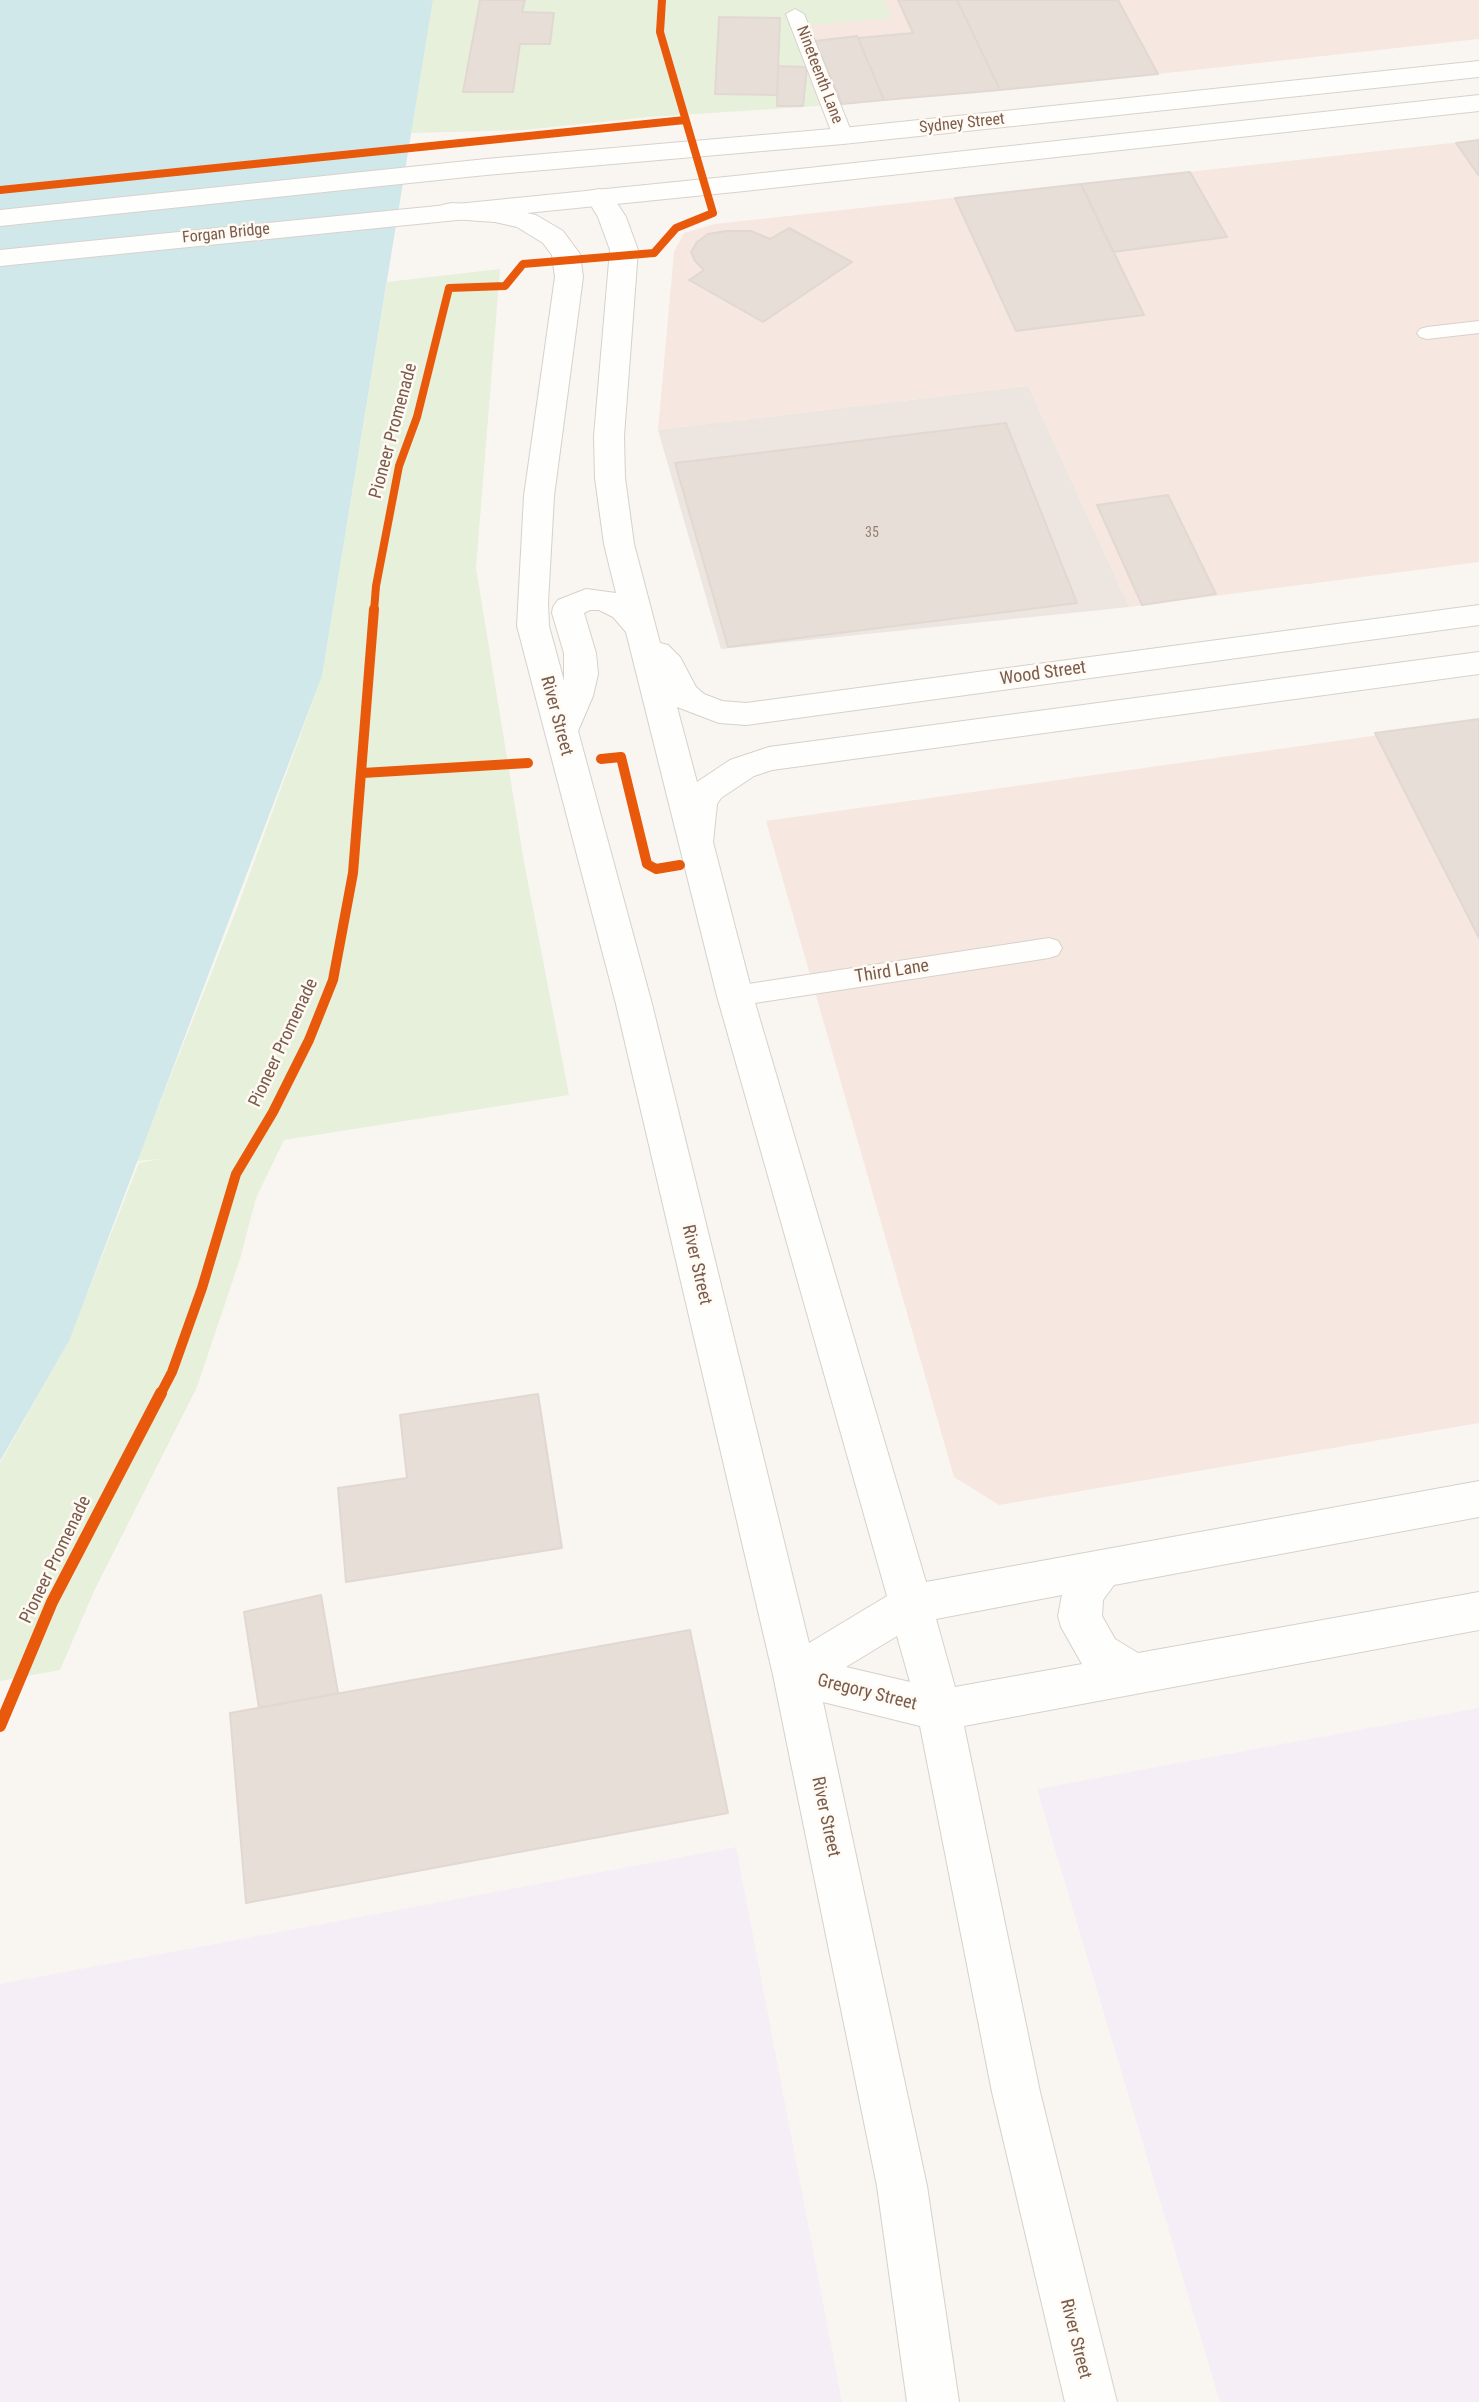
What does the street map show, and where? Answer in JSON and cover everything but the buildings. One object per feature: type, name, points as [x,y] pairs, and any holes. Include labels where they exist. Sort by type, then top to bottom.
[{"type":"street","name":"Sydney Street","points":[[0,218],[486,167],[843,136],[1479,69]]},
{"type":"street","name":"Sydney Street","points":[[452,211],[889,168],[1479,103]]},
{"type":"street","points":[[843,136],[889,168]]},
{"type":"street","points":[[486,167],[554,174],[582,183],[599,197]]},
{"type":"street","name":"River Street","points":[[599,197],[612,216],[624,250],[611,394],[610,454],[615,520],[640,632],[735,996],[911,1604],[939,1710],[1016,2092],[1091,2402]]},
{"type":"street","name":"River Street","points":[[452,211],[495,214],[526,221],[553,237],[566,254],[569,277],[539,496],[532,603],[536,639],[634,1004],[795,1675],[902,2186],[933,2402]]},
{"type":"street","name":"Forgan Bridge","points":[[0,258],[452,211]]},
{"type":"street","name":"Wood Street","points":[[560,733],[577,696],[582,674],[580,653],[568,613],[569,607],[586,599],[605,600],[624,610],[669,665],[690,700],[710,709],[736,714],[1479,615]]},
{"type":"street","points":[[1188,654],[1208,700]]},
{"type":"street","points":[[697,851],[698,818],[703,798],[726,777],[756,763],[1479,663]]},
{"type":"street","name":"Gregory Street","points":[[795,1675],[911,1604],[1479,1499]]},
{"type":"street","points":[[1102,1568],[1089,1583],[1081,1600],[1080,1616],[1083,1628],[1100,1653],[1118,1666],[1140,1674]]},
{"type":"street","name":"Gregory Street","points":[[795,1675],[939,1710],[1479,1611]]},
{"type":"lane","name":"Nineteenth Lane","points":[[795,15],[843,136]]},
{"type":"lane","points":[[1427,333],[1479,327]]},
{"type":"lane","name":"Third Lane","points":[[735,996],[1049,948]]},
{"type":"shaded area","points":[[884,0],[1479,0],[1479,39],[1158,74],[819,106],[790,27],[891,18]]},
{"type":"shaded area","points":[[1479,140],[1479,562],[1129,607],[1028,386],[658,430],[674,252],[684,233],[715,224]]},
{"type":"shaded area","points":[[1028,386],[1129,607],[721,649],[658,430]]},
{"type":"shaded area","points":[[1479,721],[1479,1423],[999,1505],[954,1477],[766,821]]},
{"type":"shaded area","points":[[1479,1708],[1479,2402],[1220,2402],[1037,1789]]},
{"type":"shaded area","points":[[736,1847],[842,2402],[0,2402],[0,1984]]},
{"type":"green space","points":[[433,0],[884,0],[892,18],[791,27],[819,106],[649,117],[524,130],[411,133]]},
{"type":"green space","points":[[500,269],[476,568],[524,862],[569,1095],[284,1140],[256,1198],[240,1259],[197,1387],[94,1591],[60,1670],[0,1681],[0,1463],[68,1342],[139,1163],[161,1159],[137,1161],[239,903],[322,676],[387,282]]},
{"type":"water","points":[[0,0],[433,0],[322,676],[69,1341],[0,1461]]},
{"type":"cycle path","name":"Pioneer Promenade","points":[[0,1726],[52,1602],[172,1372],[202,1288],[236,1174],[273,1112],[309,1040],[333,980],[353,873],[376,586],[399,466],[417,417],[449,288],[505,286],[523,264],[654,253],[676,228],[713,213],[660,32],[662,0]]},
{"type":"cycle path","points":[[0,190],[685,120]]},
{"type":"cycle path","points":[[601,759],[621,757],[647,864],[656,869],[680,865]]},
{"type":"cycle path","points":[[363,773],[528,763]]}]
